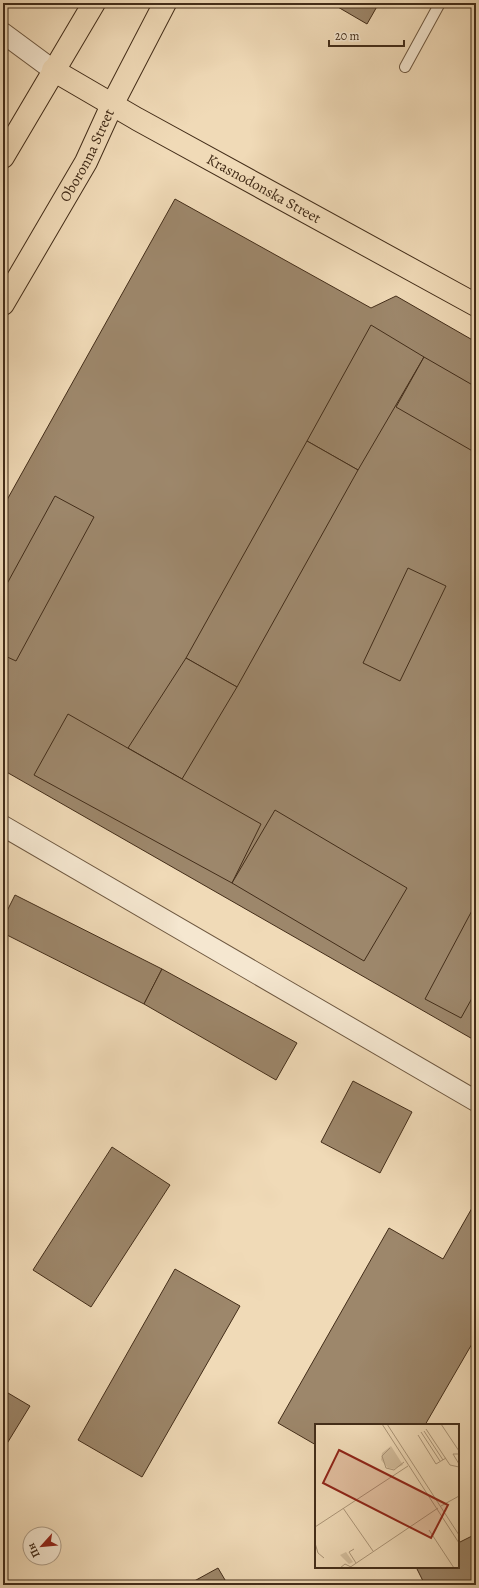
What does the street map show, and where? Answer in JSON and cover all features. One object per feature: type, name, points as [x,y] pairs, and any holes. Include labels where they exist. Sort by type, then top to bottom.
[{"type":"main road","points":[[3,158],[53,70],[94,3]]},
{"type":"main road","name":"Oboronna Street","points":[[3,304],[86,162],[112,105],[165,3]]},
{"type":"main road","name":"Krasnodonska Street","points":[[53,70],[112,105],[476,305]]},
{"type":"street","points":[[3,34],[53,70]]},
{"type":"street","points":[[3,826],[476,1101]]},
{"type":"lane","points":[[405,67],[440,3]]},
{"type":"building","points":[[331,3],[379,3],[367,24]]},
{"type":"building","points":[[175,199],[371,308],[396,296],[476,342],[476,1041],[3,770],[3,507]]},
{"type":"building","points":[[371,325],[424,357],[358,470],[307,441]]},
{"type":"building","points":[[424,357],[476,387],[476,453],[396,407]]},
{"type":"building","points":[[307,441],[358,470],[237,687],[186,658]]},
{"type":"building","points":[[55,496],[94,517],[16,661],[3,655],[3,591]]},
{"type":"building","points":[[408,568],[446,586],[400,681],[363,663]]},
{"type":"building","points":[[186,658],[237,687],[182,779],[128,748]]},
{"type":"building","points":[[68,714],[261,824],[232,883],[34,775]]},
{"type":"building","points":[[275,810],[407,888],[364,961],[232,883]]},
{"type":"building","points":[[15,895],[162,969],[144,1004],[3,933],[3,919]]},
{"type":"building","points":[[476,903],[476,991],[461,1018],[425,999]]},
{"type":"building","points":[[162,969],[297,1043],[276,1080],[144,1004]]},
{"type":"building","points":[[353,1081],[412,1112],[380,1173],[321,1142]]},
{"type":"building","points":[[112,1147],[170,1185],[91,1307],[33,1270]]},
{"type":"building","points":[[476,1201],[476,1337],[426,1424],[315,1424],[315,1444],[278,1423],[389,1228],[443,1259]]},
{"type":"building","points":[[175,1269],[240,1306],[142,1477],[78,1440]]},
{"type":"building","points":[[3,1390],[30,1406],[3,1450]]},
{"type":"building","points":[[476,1534],[476,1580],[467,1585],[425,1585],[416,1568],[459,1568],[459,1542]]},
{"type":"building","points":[[218,1568],[228,1585],[187,1585]]}]
